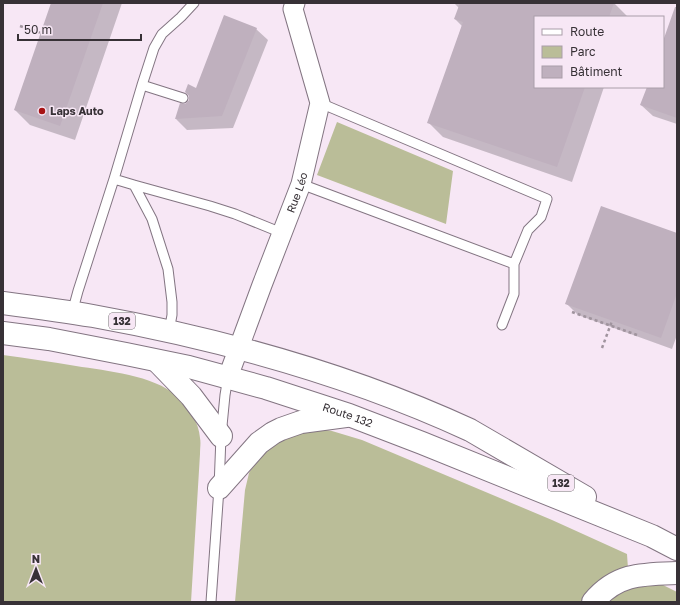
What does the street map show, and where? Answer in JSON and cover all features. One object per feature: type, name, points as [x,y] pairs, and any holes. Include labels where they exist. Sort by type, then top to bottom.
[{"type":"highway","name":"132","points":[[3,303],[72,313],[169,331],[326,374],[378,392],[437,415],[470,430],[652,536]]},
{"type":"highway","name":"Route 132","points":[[3,332],[49,339],[158,361],[228,377],[266,388],[349,415],[429,446],[652,536],[677,549]]},
{"type":"highway","points":[[158,361],[190,396],[221,436]]},
{"type":"highway","points":[[219,488],[259,444],[273,433],[301,422],[349,415]]},
{"type":"highway","points":[[593,602],[608,588],[625,578],[634,575],[677,572]]},
{"type":"street","name":"Rue Léo","points":[[228,377],[301,184],[320,103],[293,9],[295,3]]},
{"type":"lane","points":[[72,313],[154,48],[162,34],[194,3]]},
{"type":"lane","points":[[142,85],[183,98]]},
{"type":"lane","points":[[320,103],[547,198],[541,217],[528,230],[514,264],[514,294],[502,326]]},
{"type":"lane","points":[[114,179],[235,214],[282,233]]},
{"type":"lane","points":[[301,184],[514,264]]},
{"type":"lane","points":[[134,185],[152,219],[168,269],[172,302],[172,315],[169,331]]},
{"type":"lane","points":[[211,602],[224,395],[228,377]]},
{"type":"path","points":[[20,26],[41,33]]},
{"type":"path","points":[[572,312],[636,335]]},
{"type":"path","points":[[602,348],[612,321]]},
{"type":"green space","points":[[337,122],[453,171],[446,224],[317,175]]},
{"type":"green space","points":[[3,355],[129,375],[155,383],[167,389],[186,405],[193,415],[198,427],[200,442],[191,602],[3,602]]},
{"type":"green space","points":[[314,428],[332,431],[362,440],[552,520],[627,554],[628,569],[584,602],[235,602],[245,490],[249,473],[257,459],[270,446],[284,436]]},
{"type":"green space","points":[[661,584],[677,592],[677,602],[603,602],[635,585]]},
{"type":"building","points":[[51,3],[103,3],[60,126],[14,110]]},
{"type":"building","points":[[460,3],[614,3],[609,16],[534,16],[534,88],[585,88],[557,167],[427,123],[463,22],[454,19]]},
{"type":"building","points":[[675,7],[677,7],[677,118],[640,105],[647,88],[664,88],[664,38]]},
{"type":"building","points":[[224,15],[257,28],[222,116],[175,119],[180,103],[185,104],[189,100],[189,96],[185,92],[188,84],[196,88]]},
{"type":"building","points":[[601,206],[677,233],[677,293],[661,338],[565,304]]},
{"type":"place","name":"Laps Auto","points":[[42,111]]}]
